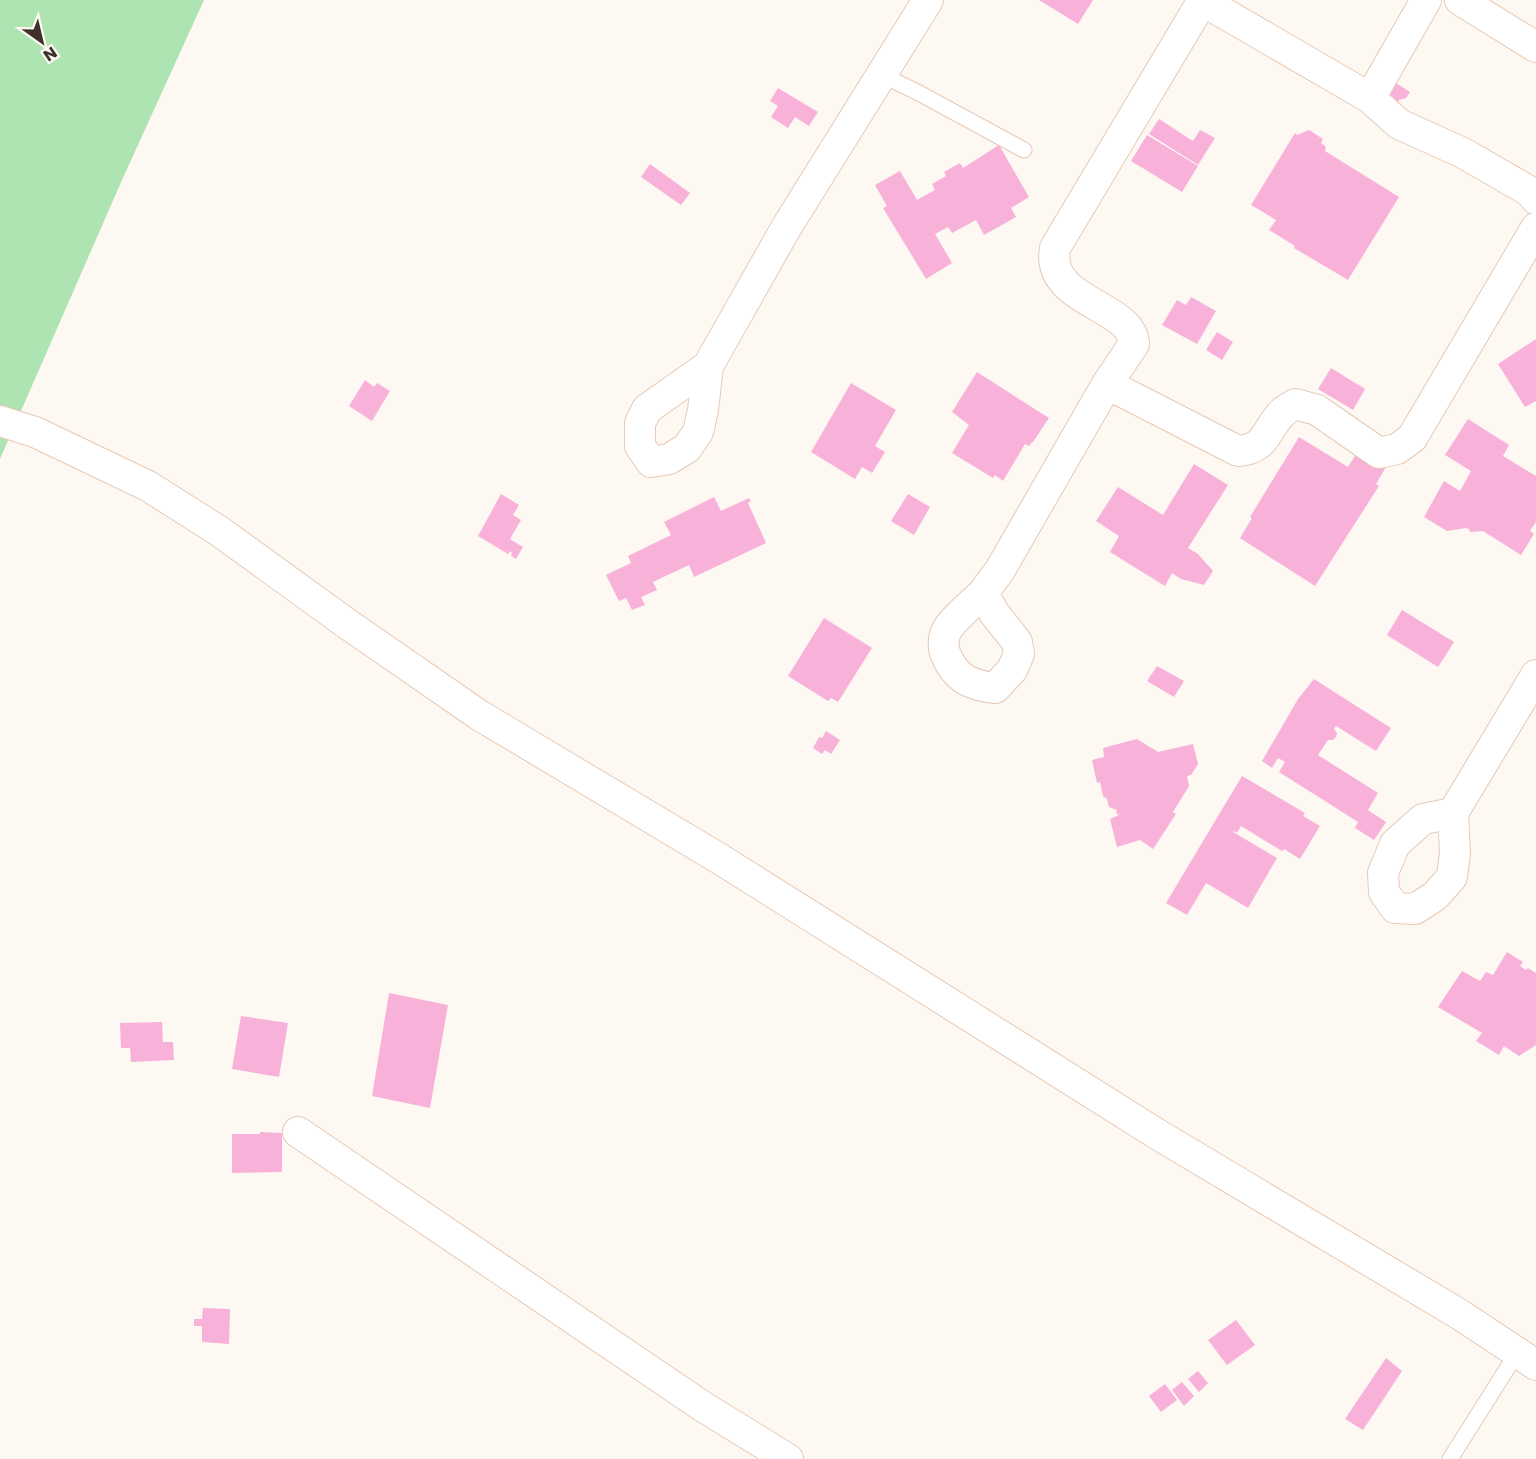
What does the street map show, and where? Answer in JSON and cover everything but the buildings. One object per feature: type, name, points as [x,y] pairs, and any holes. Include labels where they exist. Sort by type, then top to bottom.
[{"type":"street","points":[[708,366],[786,228],[928,0]]},
{"type":"street","points":[[983,593],[1000,570],[1107,384],[1134,344],[1134,337],[1128,328],[1102,307],[1077,294],[1059,277],[1053,255],[1055,248],[1203,0],[1370,98],[1399,124],[1463,153],[1529,191],[1536,199]]},
{"type":"street","points":[[1370,98],[1426,0]]},
{"type":"street","points":[[1460,0],[1536,46]]},
{"type":"street","points":[[1107,384],[1238,451],[1247,450],[1263,441],[1282,413],[1295,404],[1317,410],[1378,453],[1396,450],[1412,438],[1536,228]]},
{"type":"street","points":[[0,421],[35,432],[148,486],[219,531],[479,715],[720,859],[1146,1128],[1459,1314],[1527,1359]]},
{"type":"street","points":[[1453,813],[1536,675]]},
{"type":"street","points":[[298,1132],[702,1406],[788,1459]]},
{"type":"lane","points":[[882,75],[1024,150]]},
{"type":"lane","points":[[1450,1459],[1527,1359]]},
{"type":"green space","points":[[0,0],[204,0],[122,180],[0,459]]}]
